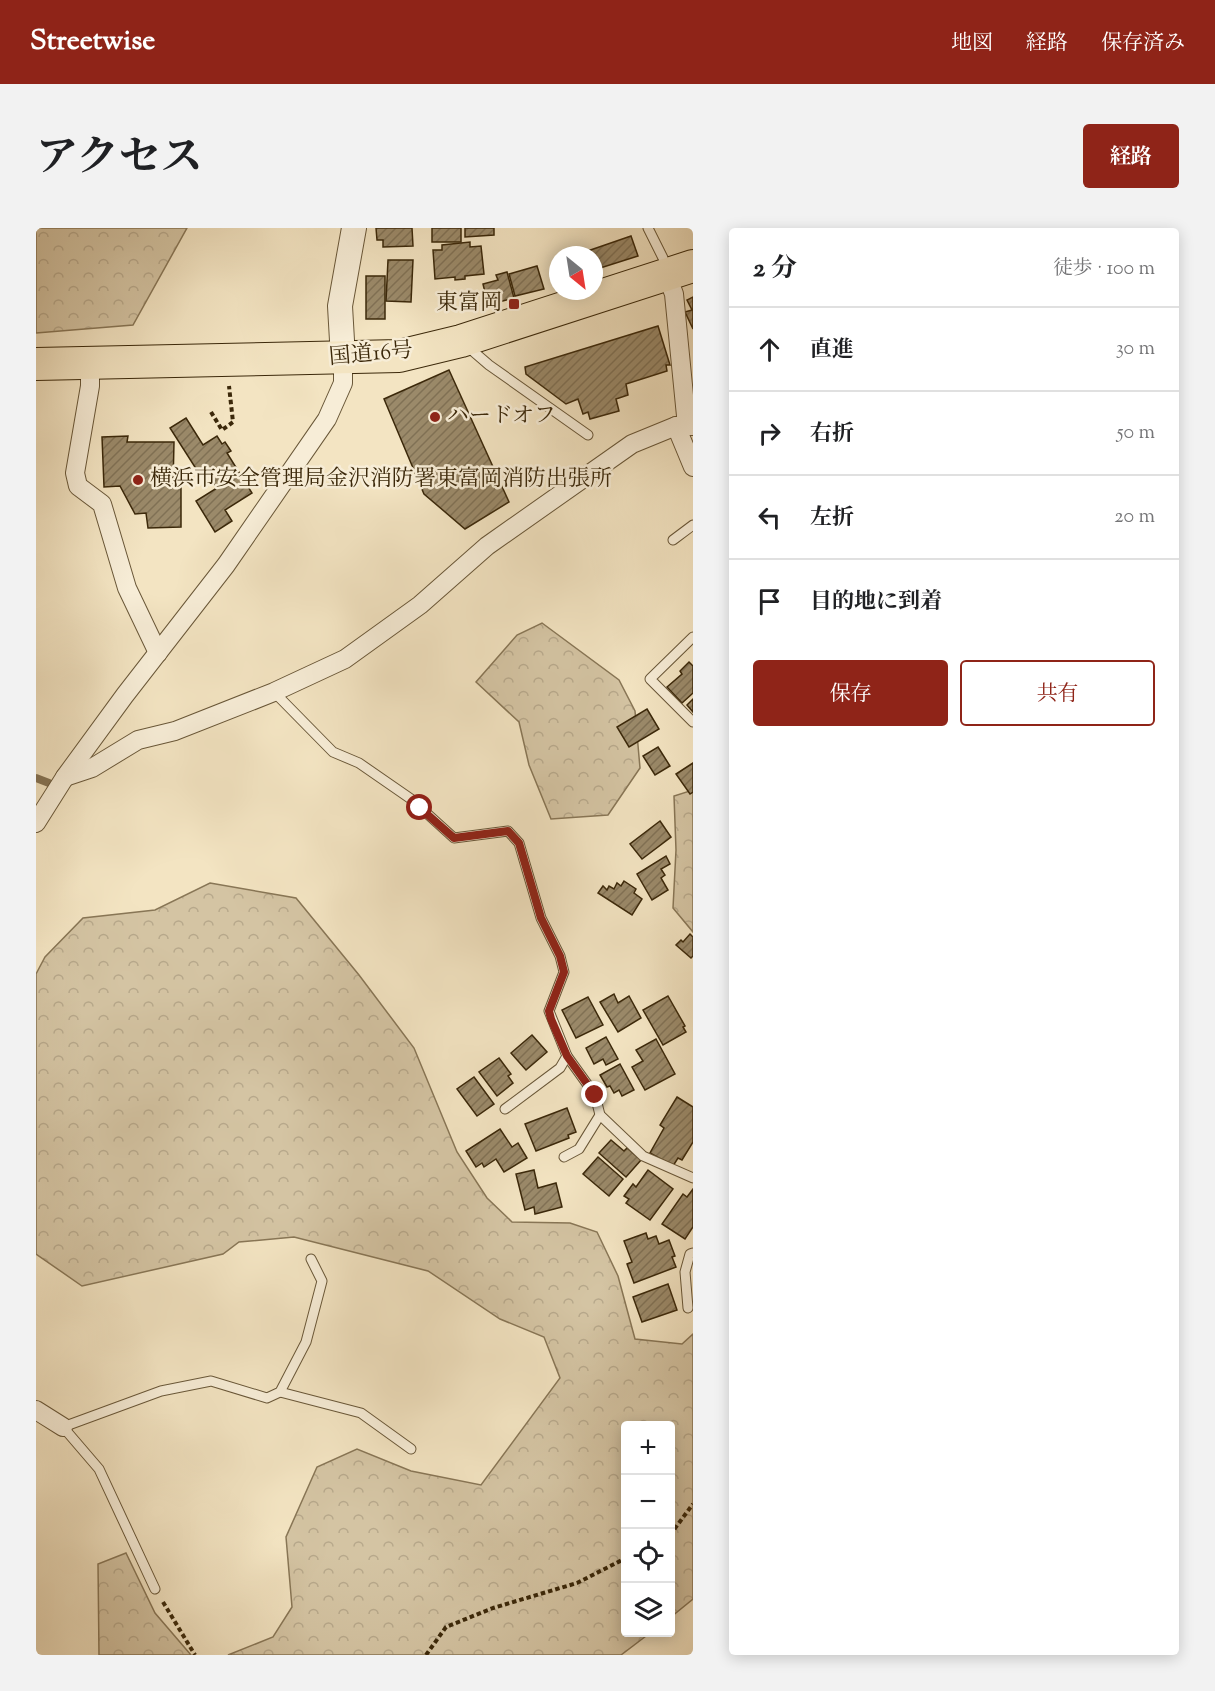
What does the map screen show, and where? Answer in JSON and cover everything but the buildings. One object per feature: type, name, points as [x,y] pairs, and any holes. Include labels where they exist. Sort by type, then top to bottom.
[{"type":"highway","name":"国道16号","points":[[36,364],[399,356],[461,341],[680,269]]},
{"type":"street","points":[[36,823],[65,777],[226,564],[327,419],[343,383],[340,306],[354,228]]},
{"type":"street","points":[[680,269],[674,294],[685,426],[693,467]]},
{"type":"street","points":[[90,362],[90,386],[75,473],[78,486],[102,504],[127,588],[158,653]]},
{"type":"street","points":[[65,777],[92,768],[138,740],[175,730],[274,692],[345,659],[420,605],[487,546],[632,444],[685,426]]},
{"type":"street","points":[[36,1410],[63,1427]]},
{"type":"lane","points":[[648,228],[663,258],[680,269]]},
{"type":"lane","points":[[461,341],[489,365],[588,435]]},
{"type":"lane","points":[[673,540],[693,525]]},
{"type":"lane","points":[[693,637],[650,679],[693,722]]},
{"type":"lane","points":[[274,692],[333,752],[359,763],[411,799],[454,838],[508,831],[519,843],[541,918],[560,956],[564,972],[549,1011],[567,1056],[595,1095],[600,1115],[643,1156],[693,1178]]},
{"type":"lane","points":[[505,1110],[560,1068],[567,1056]]},
{"type":"lane","points":[[564,1157],[579,1149],[600,1115]]},
{"type":"lane","points":[[688,1308],[685,1272],[690,1254],[693,1253]]},
{"type":"lane","points":[[154,1589],[99,1469],[63,1427],[161,1392],[211,1381],[267,1398],[280,1392],[306,1342],[322,1281],[311,1259]]},
{"type":"lane","points":[[280,1392],[361,1413],[411,1449]]},
{"type":"path","points":[[211,412],[222,430],[233,422],[229,381]]},
{"type":"path","points":[[674,1529],[693,1504]]},
{"type":"path","points":[[426,1655],[446,1627],[493,1608],[577,1583],[621,1561]]},
{"type":"path","points":[[154,1589],[195,1655]]},
{"type":"green space","points":[[36,228],[187,228],[133,325],[36,333]]},
{"type":"green space","points":[[542,623],[619,680],[635,711],[640,768],[608,815],[551,819],[529,765],[519,722],[476,682],[517,635]]},
{"type":"green space","points":[[693,790],[693,932],[673,908],[676,850],[674,796]]},
{"type":"green space","points":[[210,883],[296,898],[359,975],[414,1048],[457,1152],[487,1198],[512,1222],[570,1223],[597,1232],[618,1276],[635,1339],[682,1344],[693,1334],[693,1599],[675,1614],[675,1421],[621,1421],[621,1637],[645,1637],[621,1655],[228,1655],[273,1637],[292,1607],[286,1537],[317,1467],[357,1449],[411,1471],[481,1485],[560,1378],[544,1337],[500,1319],[428,1271],[294,1237],[239,1242],[223,1254],[82,1286],[36,1254],[36,974],[45,957],[83,918],[155,910]]},
{"type":"green space","points":[[126,1553],[155,1613],[191,1655],[99,1655],[98,1564]]},
{"type":"waterway","points":[[36,778],[49,783]]},
{"type":"place","name":"東富岡","points":[[514,304]]},
{"type":"place","name":"ハードオフ","points":[[435,417]]},
{"type":"place","name":"横浜市安全管理局金沢消防署東富岡消防出張所","points":[[138,480]]},
{"type":"route","points":[[420,808],[454,838],[508,831],[519,843],[541,918],[560,956],[564,972],[549,1011],[551,1019],[567,1056],[595,1095]]}]
